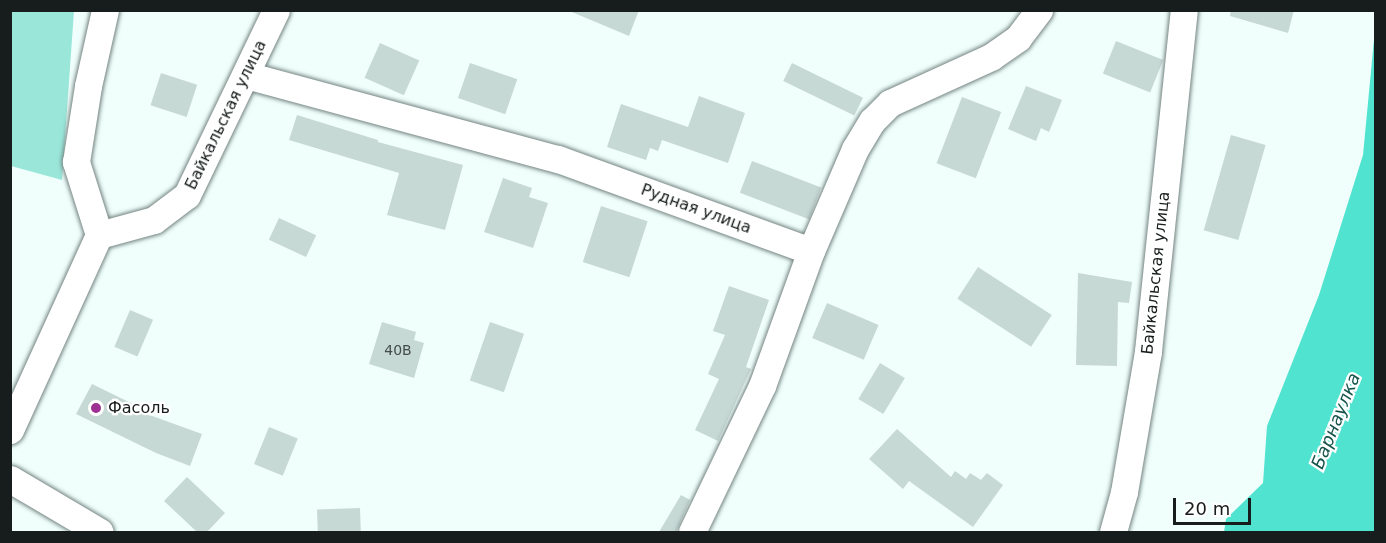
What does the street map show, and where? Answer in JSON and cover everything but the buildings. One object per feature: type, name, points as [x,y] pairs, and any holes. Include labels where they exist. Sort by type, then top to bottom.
[{"type":"street","points":[[10,430],[99,235],[76,162],[88,86],[105,10]]},
{"type":"street","name":"Байкальская улица","points":[[99,235],[154,220],[187,195],[276,10]]},
{"type":"street","points":[[692,532],[762,386],[811,251],[855,149],[872,121],[890,103],[991,57],[1018,38],[1039,10]]},
{"type":"street","name":"Байкальская улица","points":[[1113,532],[1124,492],[1148,351],[1184,10]]},
{"type":"street","name":"Рудная улица","points":[[246,75],[558,159],[811,251]]},
{"type":"street","points":[[10,479],[100,532]]},
{"type":"shaded area","points":[[10,11],[74,11],[62,180],[11,166]]},
{"type":"water","name":"Барнаулка","points":[[1375,29],[1374,532],[1224,532],[1226,519],[1263,483],[1267,426],[1319,295],[1363,155]]},
{"type":"place","name":"Фасоль","points":[[96,408]]}]
